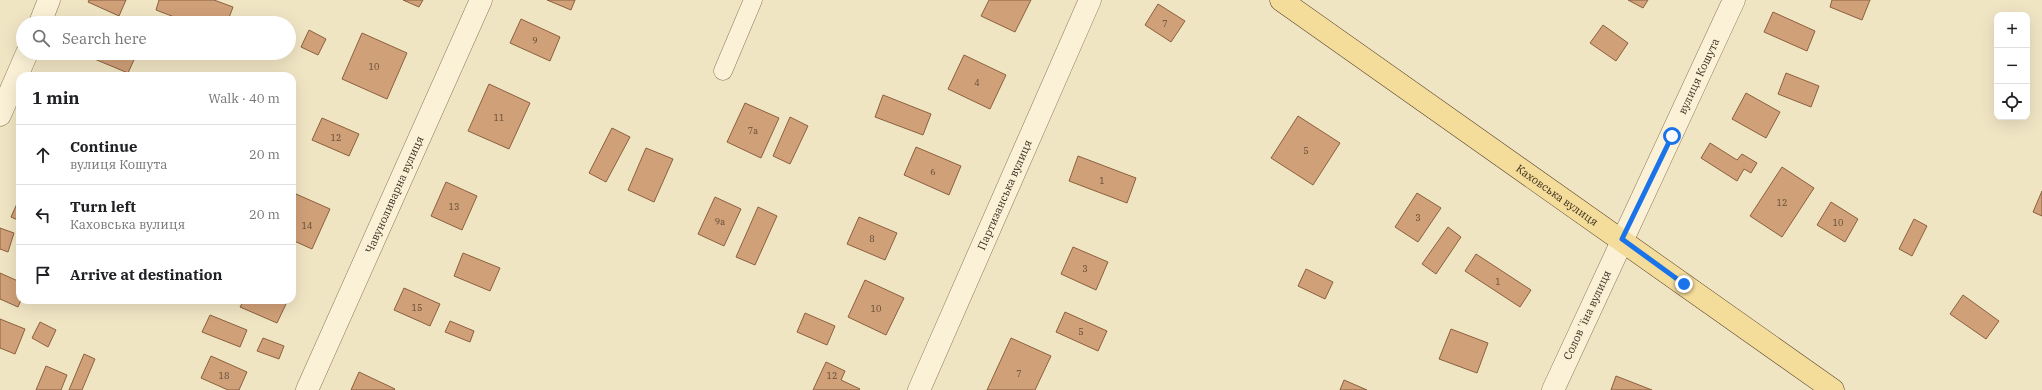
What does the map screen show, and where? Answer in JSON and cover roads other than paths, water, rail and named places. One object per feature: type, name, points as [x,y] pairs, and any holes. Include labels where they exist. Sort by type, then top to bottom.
[{"type":"main road","name":"Каховська вулиця","points":[[1282,0],[1622,239],[1833,390]]},
{"type":"street","points":[[43,16],[49,0]]},
{"type":"street","name":"Чавуноливарна вулиця","points":[[307,390],[481,0]]},
{"type":"street","name":"Партизанська вулиця","points":[[919,390],[1090,0]]},
{"type":"street","name":"вулиця Кошута","points":[[1622,239],[1647,191],[1734,0]]},
{"type":"street","points":[[19,72],[24,60]]},
{"type":"street","points":[[0,115],[16,78]]},
{"type":"street","name":"Соловʼїна вулиця","points":[[1553,390],[1622,239]]},
{"type":"lane","points":[[723,71],[753,0]]}]
